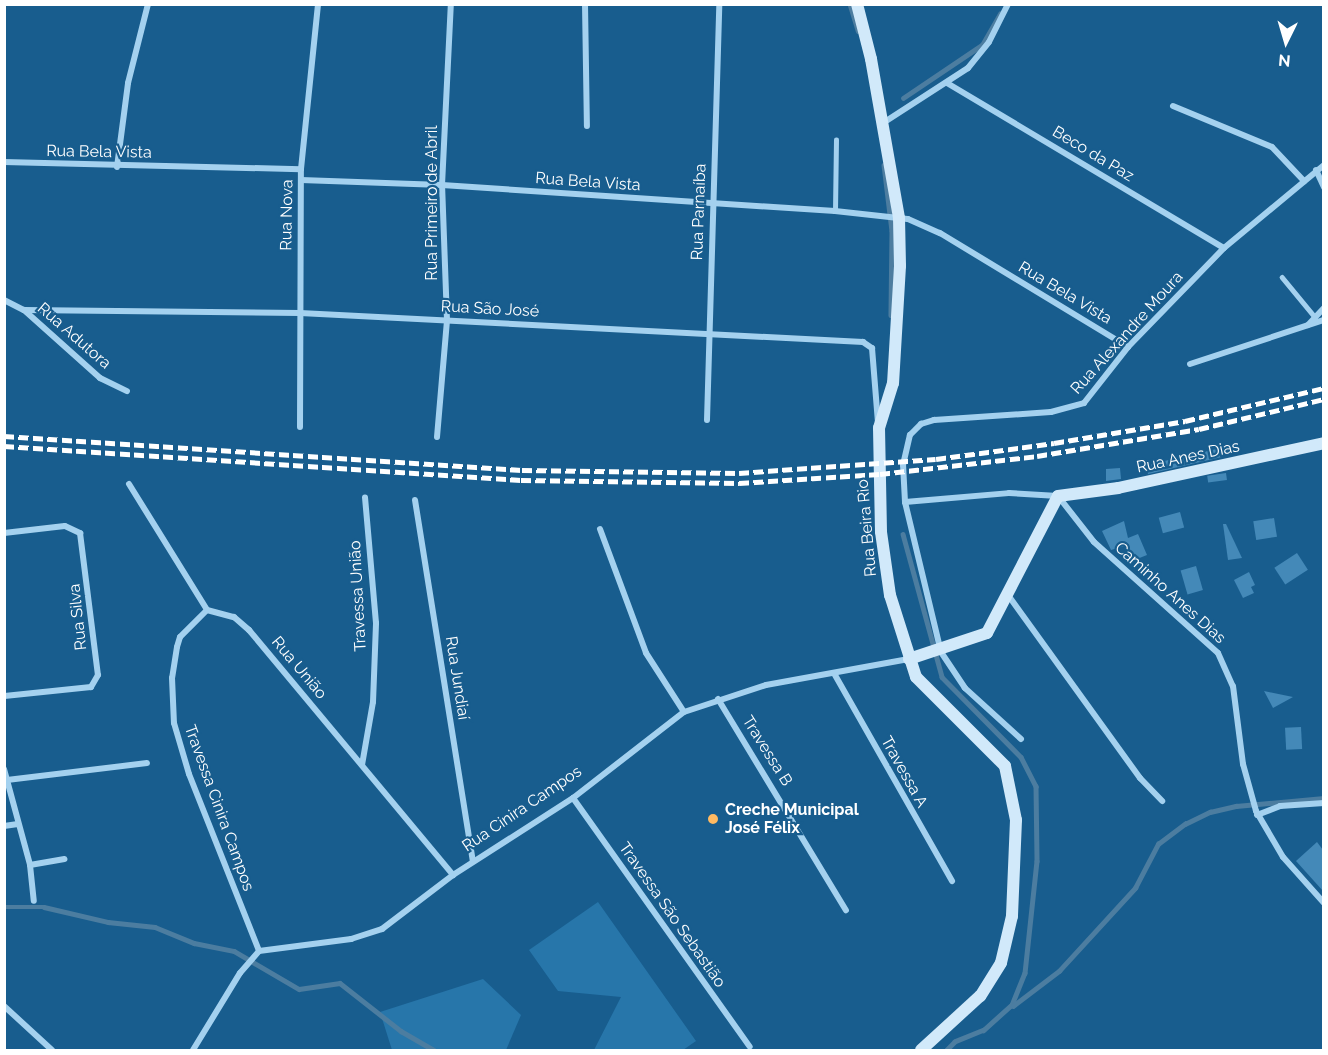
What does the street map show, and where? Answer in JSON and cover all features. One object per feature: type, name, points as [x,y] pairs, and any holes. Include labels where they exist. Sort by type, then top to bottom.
[{"type":"street","points":[[117,167],[128,83],[148,4]]},
{"type":"street","name":"Rua Nova","points":[[300,427],[301,169],[318,4]]},
{"type":"street","name":"Rua Primeiro de Abril","points":[[437,437],[447,320],[442,185],[451,4]]},
{"type":"street","points":[[585,4],[587,126]]},
{"type":"street","name":"Rua Parnaíba","points":[[707,420],[707,335],[714,204],[719,4]]},
{"type":"street","name":"Rua Beira Rio","points":[[857,4],[883,123],[900,266],[893,382],[879,428],[884,557],[913,658],[925,689],[1005,766],[1016,819],[1012,916],[1001,963],[980,996],[921,1050]]},
{"type":"street","points":[[883,123],[947,83],[982,52],[1007,7]]},
{"type":"street","name":"Beco da Paz","points":[[947,83],[1224,248]]},
{"type":"street","points":[[1173,106],[1272,147],[1304,181]]},
{"type":"street","name":"Rua Bela Vista","points":[[4,162],[117,167],[301,169]]},
{"type":"street","name":"Rua Alexandre Moura","points":[[905,502],[904,453],[910,435],[921,424],[1078,406],[1091,397],[1128,347],[1224,248],[1323,165]]},
{"type":"street","points":[[1316,170],[1323,187]]},
{"type":"street","name":"Rua Bela Vista","points":[[301,180],[442,185],[895,217],[940,233],[1128,347]]},
{"type":"street","name":"Rua Adutora","points":[[4,300],[24,310],[100,378],[127,391]]},
{"type":"street","points":[[1308,325],[1323,308]]},
{"type":"street","name":"Rua São José","points":[[24,310],[300,313],[868,342],[872,348],[879,428]]},
{"type":"street","points":[[1190,363],[1323,320]]},
{"type":"street","name":"Rua Anes Dias","points":[[1058,496],[1118,488],[1323,443]]},
{"type":"street","points":[[129,484],[207,610]]},
{"type":"street","points":[[913,658],[938,652],[987,633],[1058,496],[1009,493],[905,502],[938,652],[965,688],[1021,739]]},
{"type":"street","name":"Caminho Anes Dias","points":[[1058,496],[1094,542],[1222,660],[1233,686],[1249,793],[1257,813]]},
{"type":"street","name":"Travessa União","points":[[362,765],[373,702],[376,642],[365,497]]},
{"type":"street","name":"Rua Jundiaí","points":[[415,500],[473,861]]},
{"type":"street","name":"Rua Silva","points":[[4,533],[65,526],[81,533],[98,675],[92,687],[4,696]]},
{"type":"street","points":[[600,529],[646,653],[684,712]]},
{"type":"street","points":[[1008,595],[1140,778],[1162,801]]},
{"type":"street","name":"Rua União","points":[[207,610],[234,617],[249,630],[453,875]]},
{"type":"street","name":"Travessa Cinira Campos","points":[[207,610],[180,637],[177,647],[172,678],[174,723],[189,774],[259,951]]},
{"type":"street","name":"Rua Cinira Campos","points":[[259,951],[369,935],[395,921],[473,861],[573,798],[684,712],[766,685],[836,675],[913,658]]},
{"type":"street","name":"Travessa A","points":[[836,675],[952,881]]},
{"type":"street","name":"Travessa B","points":[[718,699],[846,910]]},
{"type":"street","points":[[7,780],[147,763]]},
{"type":"street","points":[[4,769],[30,865],[34,901]]},
{"type":"street","name":"Travessa São Sebastião","points":[[573,798],[750,1047]]},
{"type":"street","points":[[1323,803],[1280,806],[1257,813],[1283,857],[1323,903]]},
{"type":"street","points":[[4,826],[18,824]]},
{"type":"street","points":[[30,865],[64,859]]},
{"type":"street","points":[[193,1050],[240,973],[259,951]]},
{"type":"street","points":[[4,1006],[52,1050]]},
{"type":"lane","points":[[835,211],[836,140]]},
{"type":"lane","points":[[1281,276],[1315,317]]},
{"type":"shaded area","points":[[598,902],[696,1041],[683,1050],[594,1050],[621,997],[558,991],[529,950]]},
{"type":"shaded area","points":[[483,979],[521,1015],[506,1050],[392,1050],[380,1012]]},
{"type":"building","points":[[1221,448],[1223,457],[1148,474],[1146,465]]},
{"type":"building","points":[[1120,468],[1121,479],[1106,481],[1106,469]]},
{"type":"building","points":[[1226,473],[1227,480],[1208,483],[1207,476]]},
{"type":"building","points":[[1180,512],[1184,527],[1163,533],[1159,518]]},
{"type":"building","points":[[1274,518],[1277,537],[1256,540],[1253,521]]},
{"type":"building","points":[[1124,521],[1128,538],[1138,534],[1147,555],[1132,561],[1125,546],[1111,550],[1102,531]]},
{"type":"building","points":[[1223,524],[1226,524],[1242,558],[1228,560]]},
{"type":"building","points":[[1297,553],[1308,570],[1285,584],[1274,568]]},
{"type":"building","points":[[1196,566],[1203,590],[1188,594],[1181,570]]},
{"type":"building","points":[[1249,572],[1255,585],[1251,587],[1254,593],[1243,598],[1234,580]]},
{"type":"building","points":[[1264,691],[1293,697],[1273,708]]},
{"type":"building","points":[[1301,727],[1302,749],[1286,750],[1285,728]]},
{"type":"building","points":[[1317,842],[1323,850],[1323,891],[1296,861]]},
{"type":"waterway","points":[[850,4],[858,31]]},
{"type":"waterway","points":[[903,98],[982,45],[1000,14]]},
{"type":"waterway","points":[[884,165],[892,231],[891,315]]},
{"type":"waterway","points":[[903,534],[942,677],[1021,757],[1036,786],[1037,861],[1025,973],[1012,1005],[984,1030],[955,1042],[947,1050]]},
{"type":"waterway","points":[[1013,1006],[1059,971],[1135,888],[1158,844],[1185,824],[1210,812],[1236,806],[1324,798]]},
{"type":"waterway","points":[[4,907],[44,907],[108,922],[155,927],[194,943],[234,951],[299,989],[340,983],[401,1031],[434,1050]]},
{"type":"railway","points":[[4,436],[522,470],[739,473],[936,459],[1054,443],[1185,421],[1324,388]]},
{"type":"railway","points":[[4,446],[521,480],[739,483],[880,474],[1037,456],[1199,429],[1324,399]]},
{"type":"place","name":"Creche Municipal José Félix","points":[[713,819]]}]
